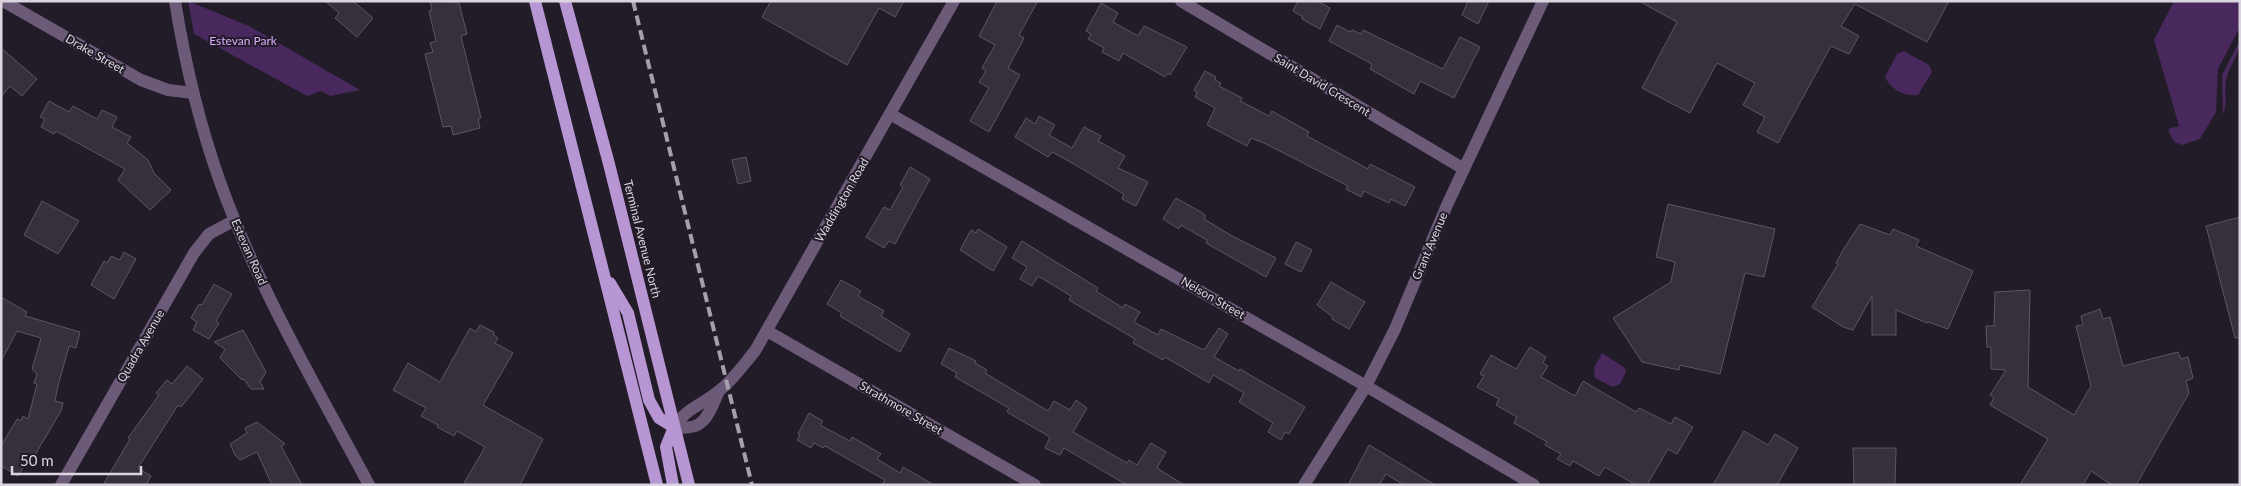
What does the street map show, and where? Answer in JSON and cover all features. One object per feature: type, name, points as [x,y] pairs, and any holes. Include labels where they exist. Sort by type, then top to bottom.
[{"type":"main road","points":[[535,1],[656,485]]},
{"type":"main road","name":"Terminal Avenue North","points":[[564,1],[609,164],[689,485]]},
{"type":"main road","points":[[603,272],[628,314],[649,400],[659,418],[674,427],[666,447],[673,485]]},
{"type":"street","name":"Drake Street","points":[[4,1],[141,80],[168,90],[193,94]]},
{"type":"street","name":"Estevan Road","points":[[175,1],[193,94],[212,159],[235,220],[297,352],[369,485]]},
{"type":"street","name":"Waddington Road","points":[[720,391],[689,408],[681,415],[674,427],[688,429],[697,426],[705,419],[720,391],[754,351],[954,1]]},
{"type":"street","name":"Saint David Crescent","points":[[1181,1],[1464,169]]},
{"type":"street","name":"Grant Avenue","points":[[1304,485],[1366,386],[1405,306],[1464,169],[1543,1]]},
{"type":"street","name":"Nelson Street","points":[[890,114],[1366,386],[1534,485]]},
{"type":"street","name":"Quadra Avenue","points":[[61,485],[194,253],[209,234],[235,220]]},
{"type":"street","name":"Strathmore Street","points":[[767,331],[1034,485]]},
{"type":"green space","name":"Estevan Park","points":[[188,1],[251,27],[360,90],[330,96],[321,91],[307,96],[194,34]]},
{"type":"green space","points":[[2174,1],[2240,1],[2240,27],[2218,69],[2216,112],[2200,139],[2182,145],[2174,142],[2168,129],[2179,126],[2154,40]]},
{"type":"green space","points":[[2240,40],[2240,45],[2226,80],[2223,115],[2222,75]]},
{"type":"green space","points":[[1904,51],[1929,65],[1932,72],[1918,95],[1908,95],[1898,91],[1885,77],[1897,54]]},
{"type":"green space","points":[[1602,353],[1625,368],[1626,372],[1620,384],[1613,387],[1595,378],[1594,368]]},
{"type":"building","points":[[325,1],[353,1],[373,18],[357,37],[335,18],[339,13]]},
{"type":"building","points":[[430,1],[459,3],[467,34],[461,36],[481,118],[478,119],[480,128],[453,135],[451,126],[443,127],[425,54],[433,52],[430,43],[436,41],[429,11],[432,10]]},
{"type":"building","points":[[771,1],[904,1],[895,17],[879,8],[847,65],[762,17]]},
{"type":"building","points":[[997,1],[1038,1],[1019,35],[1024,38],[1008,68],[1020,75],[989,132],[970,121],[989,88],[979,82],[986,71],[982,68],[995,45],[979,36]]},
{"type":"building","points":[[1298,1],[1317,1],[1330,8],[1320,29],[1302,19],[1303,17],[1293,11]]},
{"type":"building","points":[[1468,1],[1489,1],[1478,24],[1462,15]]},
{"type":"building","points":[[1639,1],[1949,1],[1927,42],[1855,4],[1841,26],[1859,36],[1849,54],[1831,46],[1778,143],[1757,132],[1765,117],[1743,105],[1755,83],[1717,63],[1690,113],[1642,88],[1677,22]]},
{"type":"building","points":[[1101,3],[1118,13],[1113,22],[1138,36],[1144,26],[1187,47],[1170,75],[1168,73],[1165,77],[1123,53],[1119,61],[1102,52],[1104,48],[1088,39],[1091,34],[1086,31]]},
{"type":"building","points":[[1337,25],[1350,32],[1352,30],[1361,34],[1363,30],[1443,69],[1460,37],[1480,47],[1454,98],[1420,81],[1414,94],[1370,69],[1372,64],[1329,41]]},
{"type":"building","points":[[1,48],[37,79],[22,96],[10,86],[1,97]]},
{"type":"building","points":[[1205,71],[1216,77],[1215,80],[1221,83],[1219,86],[1242,98],[1240,101],[1269,116],[1272,111],[1309,132],[1307,136],[1368,169],[1370,164],[1415,187],[1405,206],[1391,199],[1389,203],[1364,191],[1361,197],[1346,189],[1348,186],[1264,143],[1251,138],[1247,146],[1207,125],[1215,108],[1195,97],[1197,92],[1194,90]]},
{"type":"building","points":[[49,101],[69,112],[73,106],[97,119],[102,110],[117,117],[112,127],[131,137],[127,143],[148,160],[154,173],[171,190],[150,210],[118,180],[125,169],[56,131],[54,134],[41,127],[45,119],[40,117]]},
{"type":"building","points":[[1039,116],[1055,125],[1049,135],[1072,148],[1084,127],[1101,136],[1098,141],[1125,156],[1118,168],[1148,182],[1136,206],[1122,199],[1124,194],[1074,164],[1052,152],[1048,157],[1015,137],[1026,118],[1035,124]]},
{"type":"building","points":[[746,157],[751,181],[738,184],[732,160]]},
{"type":"building","points":[[910,167],[930,179],[895,244],[889,241],[884,248],[866,237],[884,207],[890,210],[903,187],[900,185]]},
{"type":"building","points":[[1176,198],[1201,212],[1206,216],[1204,219],[1232,236],[1276,258],[1266,277],[1206,243],[1207,240],[1181,225],[1179,229],[1163,219]]},
{"type":"building","points":[[42,201],[79,221],[58,254],[24,235]]},
{"type":"building","points":[[1668,204],[1775,229],[1764,277],[1745,273],[1720,374],[1680,365],[1679,370],[1642,362],[1613,318],[1671,282],[1675,262],[1656,257]]},
{"type":"building","points":[[2240,217],[2240,338],[2235,338],[2206,226]]},
{"type":"building","points":[[1860,224],[1890,235],[1893,229],[1919,240],[1916,246],[1973,271],[1948,329],[1927,323],[1896,310],[1896,335],[1872,335],[1872,296],[1853,330],[1843,327],[1812,307],[1838,264],[1836,263],[1843,250]]},
{"type":"building","points":[[978,229],[1007,247],[993,271],[960,250],[971,230],[976,233]]},
{"type":"building","points":[[1022,241],[1098,288],[1096,291],[1123,308],[1125,304],[1140,312],[1134,322],[1158,335],[1161,329],[1204,350],[1219,328],[1228,334],[1214,357],[1239,371],[1240,369],[1305,407],[1289,434],[1285,432],[1281,440],[1268,432],[1273,423],[1239,402],[1244,393],[1213,375],[1209,383],[1165,357],[1163,360],[1133,343],[1135,339],[1069,300],[1071,296],[1038,276],[1032,286],[1020,279],[1027,267],[1012,258]]},
{"type":"building","points":[[1296,242],[1312,250],[1301,272],[1285,264]]},
{"type":"building","points":[[124,252],[136,259],[114,299],[91,285],[104,261],[107,263],[111,256],[120,260]]},
{"type":"building","points":[[841,280],[861,291],[858,296],[884,311],[881,316],[910,334],[900,352],[840,316],[842,313],[827,304]]},
{"type":"building","points":[[1331,282],[1365,302],[1349,329],[1332,319],[1333,317],[1317,305]]},
{"type":"building","points":[[214,284],[232,294],[216,321],[219,323],[209,339],[193,330],[197,322],[191,318],[199,304],[202,305]]},
{"type":"building","points":[[2030,290],[2028,387],[2074,415],[2091,386],[2076,326],[2083,325],[2081,316],[2100,309],[2103,319],[2110,317],[2123,366],[2178,352],[2181,359],[2188,357],[2193,378],[2186,381],[2189,393],[2136,485],[2112,485],[2091,471],[2083,485],[2020,485],[2048,439],[1990,405],[1994,398],[1990,395],[2006,370],[1991,369],[1991,347],[1987,347],[1986,326],[1994,326],[1995,292]]},
{"type":"building","points":[[1,297],[27,312],[25,316],[80,332],[76,348],[69,346],[58,386],[55,401],[63,403],[61,411],[29,465],[26,463],[18,476],[1,466],[1,446],[17,419],[21,421],[23,416],[28,419],[37,384],[34,383],[37,374],[32,369],[41,338],[17,331],[1,361]]},
{"type":"building","points":[[480,325],[494,332],[493,334],[498,338],[495,343],[513,353],[483,405],[543,439],[520,485],[463,485],[485,447],[457,431],[454,436],[437,427],[438,425],[421,416],[426,408],[393,390],[408,363],[440,382],[470,328],[476,332]]},
{"type":"building","points":[[243,330],[266,372],[260,382],[264,389],[251,389],[244,379],[242,380],[220,358],[225,349],[214,342]]},
{"type":"building","points":[[1530,347],[1546,357],[1543,363],[1548,366],[1541,377],[1575,396],[1583,381],[1636,412],[1639,408],[1671,424],[1675,417],[1693,427],[1677,454],[1668,449],[1647,485],[1636,485],[1605,467],[1599,476],[1573,461],[1570,466],[1557,459],[1561,454],[1545,445],[1547,442],[1514,423],[1517,417],[1496,405],[1499,399],[1477,387],[1484,376],[1480,374],[1491,355],[1516,369]]},
{"type":"building","points":[[949,348],[976,361],[975,363],[987,370],[985,373],[1048,411],[1054,401],[1070,410],[1076,400],[1087,408],[1073,432],[1127,463],[1129,460],[1137,465],[1151,443],[1166,452],[1157,468],[1184,485],[1127,485],[1064,448],[1060,455],[1045,448],[1050,437],[1007,412],[1009,408],[955,377],[957,373],[941,364]]},
{"type":"building","points":[[187,366],[203,379],[181,407],[178,405],[138,468],[151,476],[146,485],[103,485],[130,439],[128,438],[159,395],[156,393],[167,380],[172,384]]},
{"type":"building","points":[[809,413],[823,421],[820,425],[850,441],[852,437],[881,454],[877,459],[900,473],[903,467],[934,485],[882,485],[885,480],[825,446],[823,448],[814,443],[811,448],[797,440],[800,435],[798,434]]},
{"type":"building","points":[[257,422],[285,444],[281,446],[302,485],[272,485],[257,452],[240,460],[235,455],[230,444],[247,433],[245,428]]},
{"type":"building","points":[[1744,431],[1768,445],[1775,434],[1798,448],[1777,485],[1713,485]]},
{"type":"building","points":[[1369,445],[1435,485],[1404,485],[1386,474],[1379,485],[1348,485]]},
{"type":"building","points":[[1853,448],[1896,448],[1895,485],[1854,485]]},
{"type":"railway","points":[[633,1],[752,485]]}]
